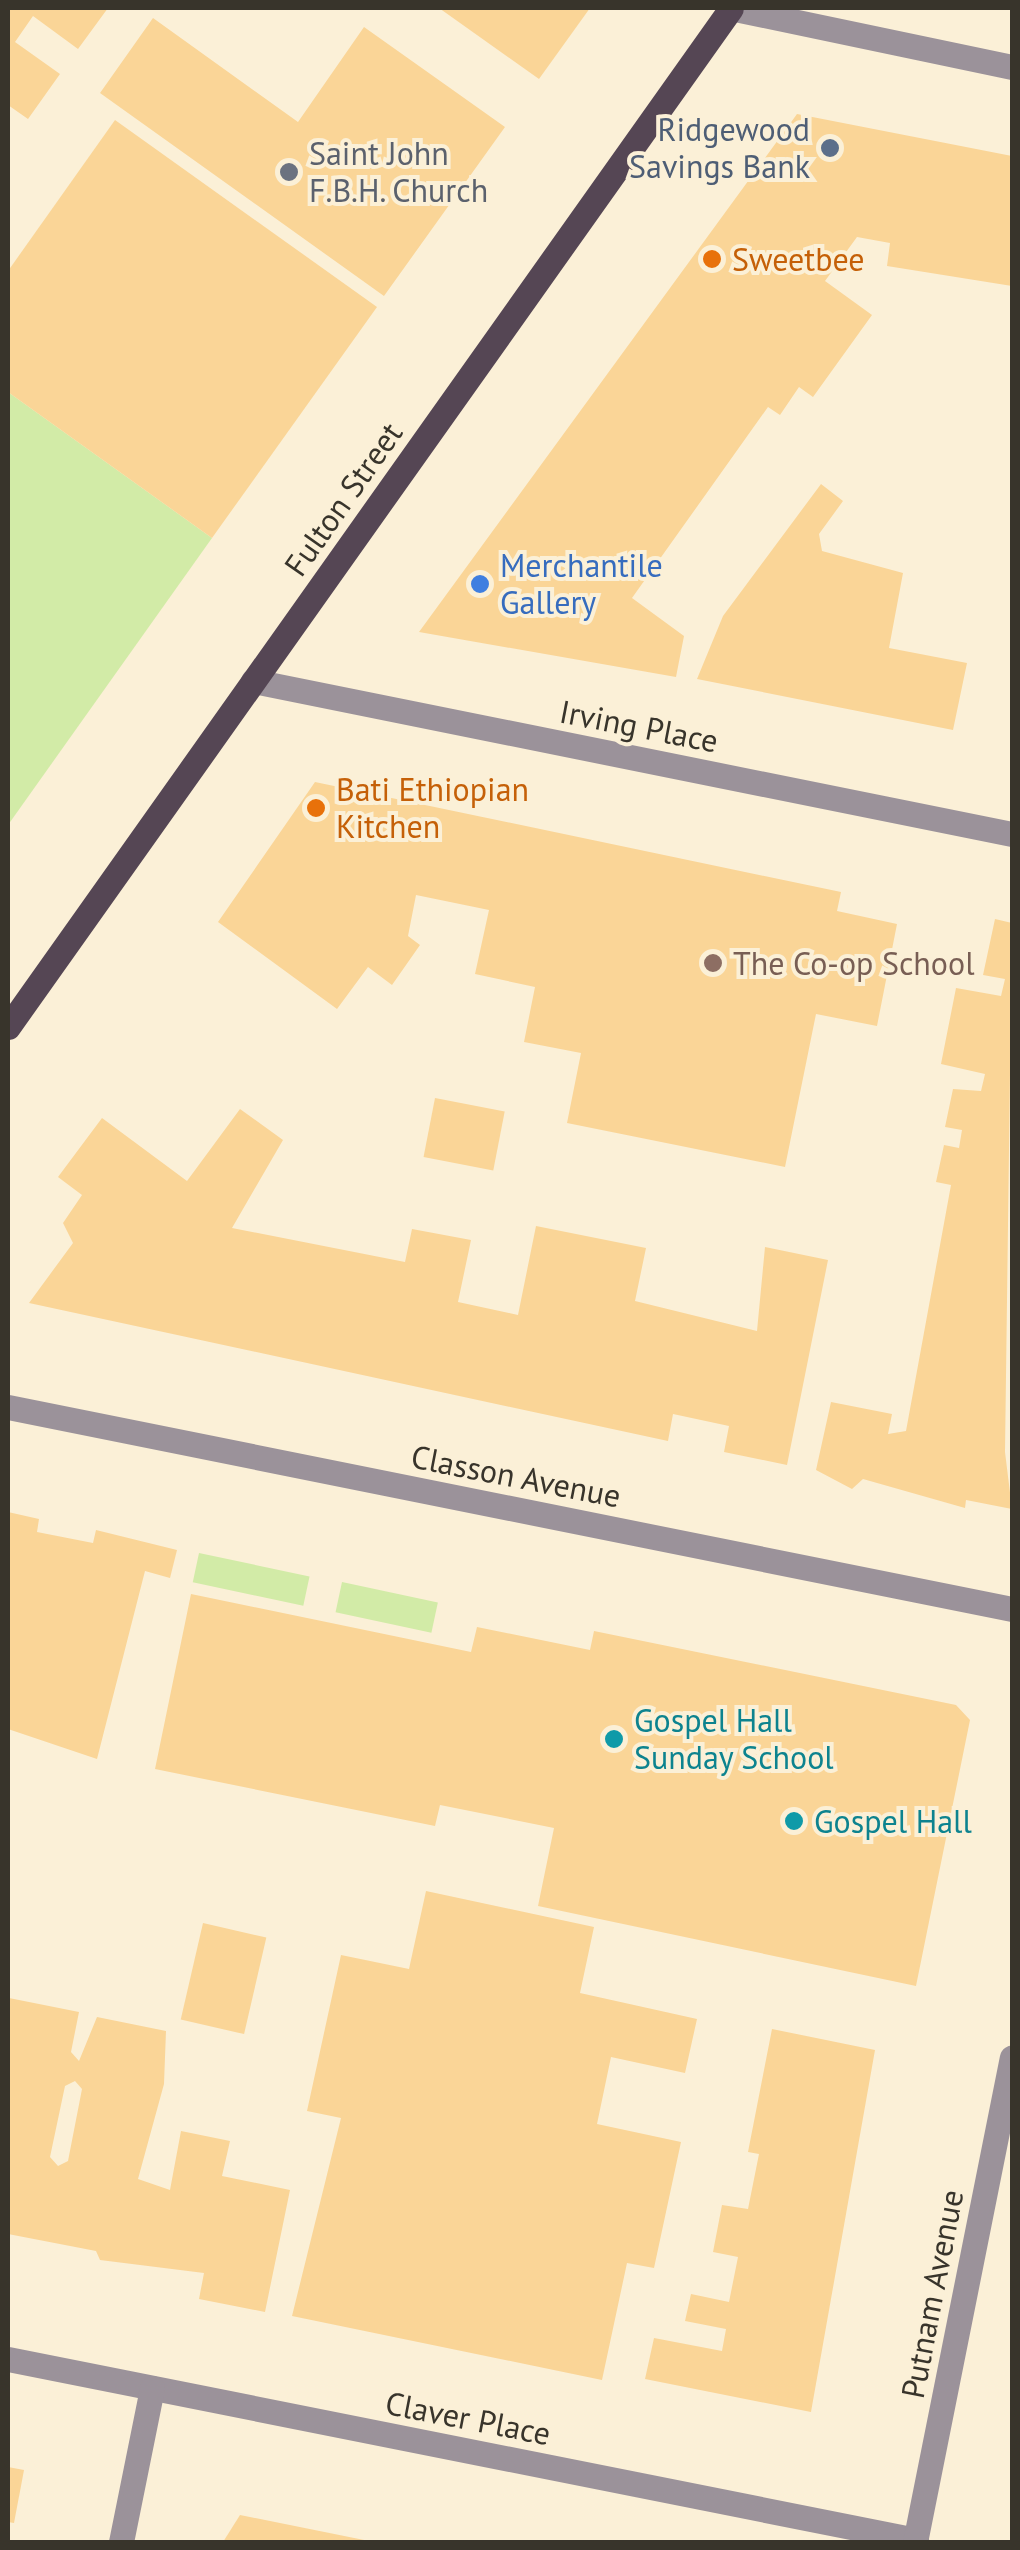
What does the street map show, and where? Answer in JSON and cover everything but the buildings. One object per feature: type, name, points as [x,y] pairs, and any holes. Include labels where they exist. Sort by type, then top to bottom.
[{"type":"main road","name":"Fulton Street","points":[[8,1027],[731,8]]},
{"type":"street","points":[[731,8],[1012,67]]},
{"type":"street","name":"Irving Place","points":[[253,681],[1012,834]]},
{"type":"street","name":"Classon Avenue","points":[[8,1407],[1012,1610]]},
{"type":"street","name":"Putnam Avenue","points":[[916,2541],[1012,2058]]},
{"type":"street","name":"Claver Place","points":[[8,2359],[916,2541]]},
{"type":"street","points":[[121,2542],[152,2388]]},
{"type":"green space","points":[[8,392],[212,538],[8,825]]},
{"type":"green space","points":[[199,1553],[310,1576],[303,1606],[193,1582]]},
{"type":"green space","points":[[342,1582],[438,1602],[431,1633],[336,1612]]},
{"type":"place","name":"Ridgewood Savings Bank","points":[[830,148]]},
{"type":"place","name":"Saint John F.B.H. Church","points":[[289,172]]},
{"type":"place","name":"Sweetbee","points":[[712,259]]},
{"type":"place","name":"Merchantile Gallery","points":[[480,584]]},
{"type":"place","name":"Bati Ethiopian Kitchen","points":[[316,808]]},
{"type":"place","name":"The Co-op School","points":[[713,963]]},
{"type":"place","name":"Gospel Hall Sunday School","points":[[614,1739]]},
{"type":"place","name":"Gospel Hall","points":[[794,1821]]}]
